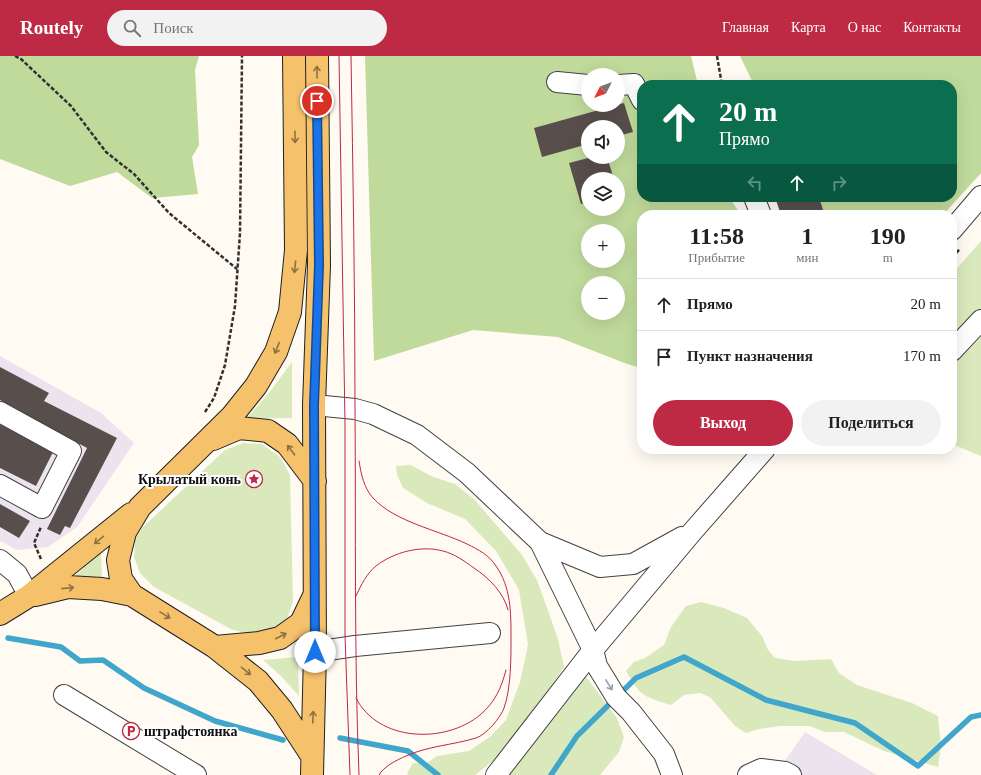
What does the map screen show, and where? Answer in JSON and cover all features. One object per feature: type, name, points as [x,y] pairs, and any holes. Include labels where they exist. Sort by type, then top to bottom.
[{"type":"main road","points":[[0,614],[30,596],[140,507],[232,416],[256,386],[276,352],[290,312],[296,250],[294,56]]},
{"type":"main road","points":[[312,765],[315,652],[314,405],[319,265],[317,56]]},
{"type":"main road","points":[[205,443],[239,428],[268,431],[287,444],[314,481]]},
{"type":"main road","points":[[132,595],[121,579],[118,560],[125,532],[140,507]]},
{"type":"main road","points":[[30,596],[68,587],[102,589],[132,595],[215,647],[258,681],[282,710],[312,765]]},
{"type":"main road","points":[[215,647],[259,643],[280,638],[301,623],[315,595]]},
{"type":"street","points":[[557,82],[581,84]]},
{"type":"street","points":[[625,85],[634,84],[637,90]]},
{"type":"street","points":[[957,224],[981,196]]},
{"type":"street","points":[[957,346],[981,320]]},
{"type":"street","points":[[314,405],[355,409],[374,414],[416,435],[467,473],[540,542],[593,650],[597,666],[616,697],[631,712],[664,754],[672,775]]},
{"type":"street","points":[[0,412],[71,451],[42,508],[0,485]]},
{"type":"street","points":[[496,775],[593,650],[692,531],[761,454]]},
{"type":"street","points":[[540,542],[600,567],[633,564],[692,531]]},
{"type":"street","points":[[0,560],[17,574],[30,596]]},
{"type":"street","points":[[315,652],[490,633]]},
{"type":"street","points":[[64,695],[196,775]]},
{"type":"street","points":[[748,775],[761,769],[785,772],[792,775]]},
{"type":"path","points":[[15,56],[21,59],[71,106],[106,152],[134,174],[169,213],[238,269]]},
{"type":"path","points":[[203,416],[214,398],[225,365],[235,306],[240,233],[242,56]]},
{"type":"path","points":[[717,56],[721,80]]},
{"type":"path","points":[[41,559],[34,543],[44,521],[42,508]]},
{"type":"path","points":[[17,574],[46,555]]},
{"type":"shaded area","points":[[0,356],[101,413],[134,443],[77,527],[48,547],[17,550],[0,541]]},
{"type":"shaded area","points":[[805,732],[877,775],[775,775]]},
{"type":"green space","points":[[0,56],[199,56],[195,70],[199,145],[192,157],[198,194],[152,198],[117,172],[70,186],[0,159]]},
{"type":"green space","points":[[365,56],[691,56],[697,80],[637,80],[637,202],[732,202],[738,210],[637,210],[637,367],[558,337],[473,330],[374,361]]},
{"type":"green space","points":[[740,56],[981,56],[981,173],[957,200],[957,80],[752,80]]},
{"type":"green space","points":[[788,202],[955,202],[948,210],[792,210]]},
{"type":"green space","points":[[981,241],[981,456],[957,446],[957,268]]},
{"type":"green space","points":[[292,362],[292,418],[246,419],[269,393]]},
{"type":"green space","points":[[243,443],[262,444],[281,458],[290,475],[293,601],[287,619],[272,629],[255,636],[231,629],[154,587],[140,573],[134,557],[135,540],[143,527],[225,450]]},
{"type":"green space","points":[[411,465],[431,476],[455,484],[474,499],[522,555],[537,580],[558,639],[564,667],[549,690],[534,719],[498,757],[475,775],[408,775],[407,773],[413,763],[427,763],[437,756],[469,751],[491,736],[506,720],[520,682],[528,645],[519,590],[496,551],[465,519],[427,503],[403,488],[397,475],[396,466]]},
{"type":"green space","points":[[101,552],[102,579],[74,577]]},
{"type":"green space","points":[[701,602],[724,608],[747,618],[762,636],[768,650],[775,658],[795,661],[831,659],[839,673],[857,685],[912,703],[938,716],[941,746],[938,767],[884,751],[844,732],[825,732],[810,726],[780,726],[759,729],[746,733],[735,726],[710,697],[700,693],[684,695],[671,705],[655,700],[639,691],[626,671],[634,662],[645,658],[664,645],[671,627],[686,606]]},
{"type":"green space","points":[[298,657],[299,696],[281,676],[263,660]]},
{"type":"green space","points":[[584,674],[617,718],[624,737],[619,752],[600,775],[504,775]]},
{"type":"building","points":[[625,106],[633,132],[625,134],[625,120],[581,120],[581,146],[542,157],[534,128],[592,112],[625,112]]},
{"type":"building","points":[[581,160],[581,164],[609,164],[612,172],[581,172],[581,204],[569,163]]},
{"type":"building","points":[[777,202],[821,202],[823,210],[779,210]]},
{"type":"building","points":[[0,367],[49,393],[44,401],[117,438],[70,528],[65,526],[60,535],[47,529],[87,448],[0,400]]},
{"type":"building","points":[[0,424],[53,452],[36,486],[0,468]]},
{"type":"building","points":[[0,504],[30,521],[19,538],[0,527]]},
{"type":"waterway","points":[[8,638],[61,647],[80,661],[103,660],[144,688],[215,721],[283,740]]},
{"type":"waterway","points":[[551,775],[577,736],[636,678],[684,657],[766,700],[855,723],[918,766],[971,717],[981,715]]},
{"type":"waterway","points":[[340,738],[408,751],[438,775]]},
{"type":"tram line","points":[[339,56],[345,424],[345,636],[350,775]]},
{"type":"tram line","points":[[351,56],[355,319],[357,729],[359,775]]},
{"type":"tram line","points":[[359,461],[367,490],[382,506],[417,525],[467,544],[487,556],[496,566],[505,583],[510,610],[511,655],[509,683],[504,708],[496,721],[488,730],[476,738],[414,753],[391,764],[379,775]]},
{"type":"tram line","points":[[356,596],[370,572],[383,561],[408,551],[417,549],[435,549],[455,556],[485,576],[495,586],[503,598],[508,610]]},
{"type":"tram line","points":[[356,698],[366,713],[380,723],[396,730],[413,734],[431,734],[449,731],[466,724],[480,715],[490,705],[497,695],[506,670]]},
{"type":"place","name":"Крылатый конь","points":[[254,479]]},
{"type":"place","name":"штрафстоянка","points":[[131,731]]},
{"type":"route","points":[[315,652],[314,405],[319,265],[317,101]]}]
